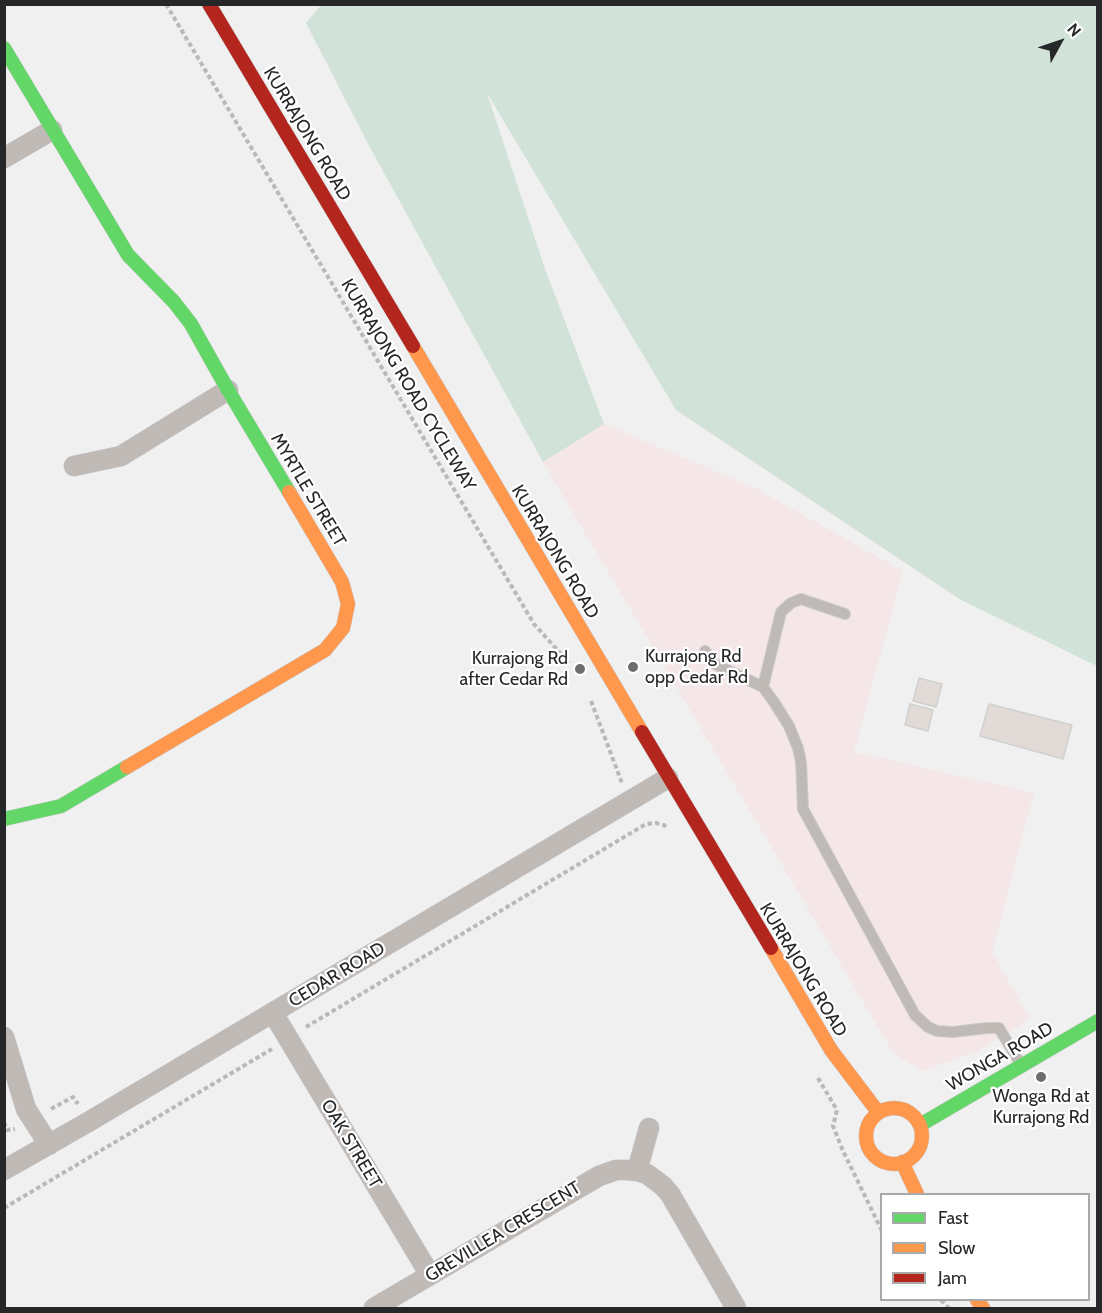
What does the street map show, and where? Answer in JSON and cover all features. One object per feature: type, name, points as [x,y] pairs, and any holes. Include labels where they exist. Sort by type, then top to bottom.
[{"type":"main road","name":"KURRAJONG ROAD","points":[[209,4],[831,1050],[878,1112]]},
{"type":"main road","name":"MYRTLE STREET","points":[[4,48],[128,255],[174,302],[191,324],[342,582],[348,604],[343,628],[325,650],[61,806],[4,819]]},
{"type":"main road","name":"WONGA ROAD","points":[[920,1125],[1098,1021]]},
{"type":"main road","points":[[885,1109],[901,1109],[908,1112],[920,1125],[922,1137],[912,1157],[902,1162],[889,1163],[881,1161],[870,1150],[866,1132],[871,1119],[878,1112],[885,1109]]},
{"type":"main road","points":[[902,1162],[917,1193]]},
{"type":"street","points":[[4,158],[52,130]]},
{"type":"street","points":[[74,466],[122,456],[228,390]]},
{"type":"street","name":"CEDAR ROAD","points":[[4,1170],[668,778]]},
{"type":"street","name":"OAK STREET","points":[[273,1013],[430,1275]]},
{"type":"street","points":[[4,1037],[26,1109],[48,1145]]},
{"type":"street","points":[[649,1128],[637,1171],[647,1174],[670,1194],[736,1308]]},
{"type":"street","name":"GREVILLEA CRESCENT","points":[[374,1308],[599,1176],[616,1170],[637,1171]]},
{"type":"lane","points":[[763,687],[781,612],[791,603],[801,599],[845,614]]},
{"type":"lane","points":[[705,651],[715,664],[763,687],[789,726],[801,762],[802,809],[915,1015],[928,1027],[937,1031],[999,1028],[1021,1065]]},
{"type":"path","name":"KURRAJONG ROAD CYCLEWAY","points":[[166,4],[534,624],[572,667]]},
{"type":"path","points":[[589,694],[620,780]]},
{"type":"path","points":[[4,1208],[646,824]]},
{"type":"path","points":[[813,1071],[837,1110],[833,1126],[880,1227]]},
{"type":"shaded area","points":[[604,424],[755,488],[903,571],[854,752],[1034,793],[992,952],[1030,1019],[978,1051],[922,1071],[894,1054],[543,462]]},
{"type":"green space","points":[[321,5],[1097,5],[1097,666],[961,600],[676,410],[487,93],[545,269],[604,424],[543,462],[367,142],[306,23]]},
{"type":"building","points":[[919,678],[942,684],[936,707],[913,701]]},
{"type":"building","points":[[910,704],[933,710],[928,731],[905,725]]},
{"type":"building","points":[[989,704],[1072,725],[1063,759],[980,736]]},
{"type":"traffic: fast","points":[[4,48],[128,255],[174,302],[191,324],[289,492]]},
{"type":"traffic: fast","points":[[4,819],[61,806],[127,767]]},
{"type":"traffic: fast","points":[[920,1125],[1098,1021]]},
{"type":"traffic: slow","points":[[413,346],[642,732]]},
{"type":"traffic: slow","points":[[127,767],[325,650],[343,628],[348,604],[342,582],[289,492]]},
{"type":"traffic: slow","points":[[771,948],[831,1050],[878,1112]]},
{"type":"traffic: slow","points":[[894,1108],[905,1110],[914,1116],[920,1125],[922,1136],[920,1147],[914,1156],[905,1162],[894,1164],[883,1162],[874,1156],[868,1147],[866,1136],[868,1125],[874,1116],[883,1110],[894,1108]]},
{"type":"traffic: slow","points":[[902,1162],[917,1193]]},
{"type":"traffic: slow","points":[[978,1301],[983,1308]]},
{"type":"traffic: jam","points":[[209,4],[413,346]]},
{"type":"traffic: jam","points":[[642,732],[771,948]]},
{"type":"place","name":"Kurrajong Rd opp Cedar Rd","points":[[633,667]]},
{"type":"place","name":"Kurrajong Rd after Cedar Rd","points":[[580,669]]},
{"type":"place","name":"Wonga Rd at Kurrajong Rd","points":[[1041,1077]]}]
